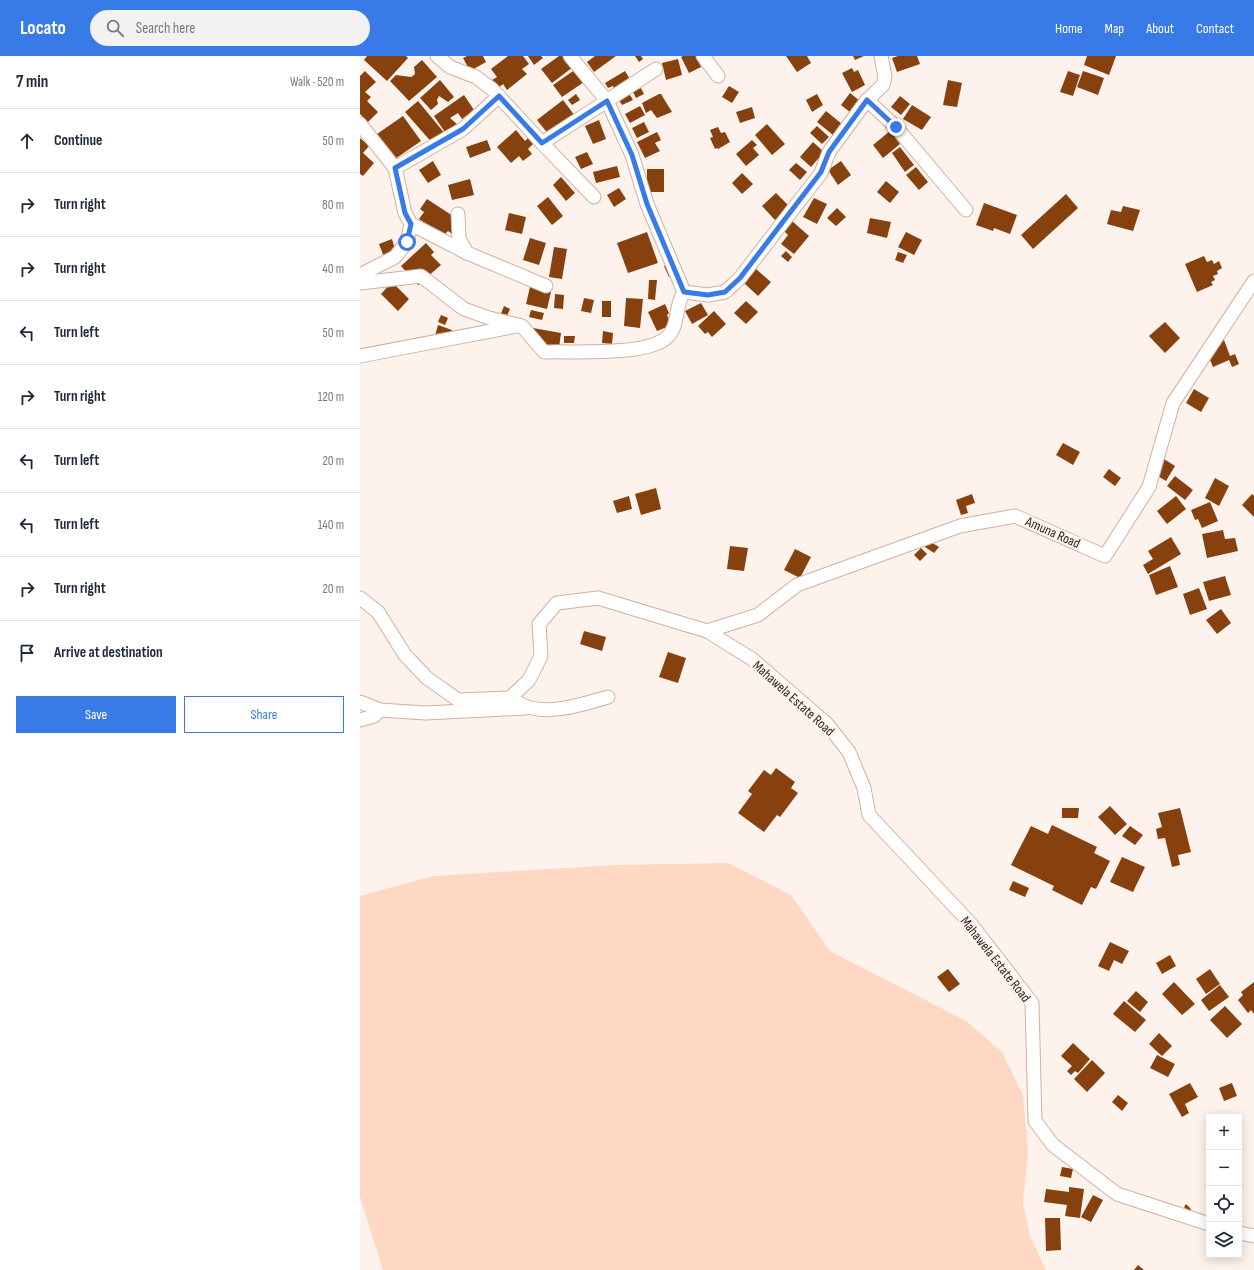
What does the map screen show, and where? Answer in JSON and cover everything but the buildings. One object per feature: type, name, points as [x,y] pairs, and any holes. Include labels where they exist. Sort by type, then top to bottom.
[{"type":"street","points":[[436,56],[450,67],[476,77],[492,89],[594,197]]},
{"type":"street","points":[[570,56],[607,101],[632,155],[647,204],[684,292]]},
{"type":"street","points":[[703,56],[718,76]]},
{"type":"street","points":[[684,292],[708,295],[725,292],[740,278],[821,172],[829,152],[867,100],[883,85],[885,77],[881,56]]},
{"type":"street","points":[[542,143],[656,69]]},
{"type":"street","points":[[395,168],[463,129],[499,96]]},
{"type":"street","points":[[867,100],[896,127],[966,210]]},
{"type":"street","points":[[360,124],[395,168],[405,213],[411,224],[467,253],[546,286]]},
{"type":"street","points":[[458,214],[459,239],[467,253]]},
{"type":"street","points":[[360,276],[364,272],[395,257],[407,242],[411,224]]},
{"type":"street","points":[[360,284],[421,276],[464,309],[522,326],[544,352],[636,350],[665,339],[676,321],[679,298],[684,292]]},
{"type":"street","name":"Amuna Road","points":[[707,631],[758,615],[797,586],[960,526],[1015,516],[1106,556],[1149,488],[1173,402],[1254,281]]},
{"type":"street","points":[[360,356],[522,326]]},
{"type":"street","points":[[360,598],[378,612],[405,655],[428,678],[458,700],[510,698],[526,708]]},
{"type":"street","name":"Mahawela Estate Road","points":[[510,698],[530,680],[541,656],[539,624],[557,602],[598,598],[707,631],[752,659],[827,724],[849,752],[864,788],[869,815],[971,924],[1032,1003],[1035,1121],[1053,1144],[1117,1194],[1206,1223]]},
{"type":"street","points":[[360,702],[380,710],[425,713],[526,708],[563,709],[608,698]]},
{"type":"street","points":[[360,720],[374,716],[380,710]]},
{"type":"street","points":[[1242,1234],[1254,1236]]},
{"type":"shaded area","points":[[728,863],[791,895],[830,951],[966,1021],[1002,1052],[1023,1095],[1028,1152],[1023,1203],[1030,1236],[1046,1270],[383,1270],[360,1197],[360,896],[433,876],[615,865]]},
{"type":"route","points":[[407,242],[411,224],[405,213],[395,168],[463,129],[499,96],[542,143],[607,101],[632,155],[647,204],[684,292],[708,295],[725,292],[740,278],[821,172],[829,152],[867,100],[896,127]]}]
